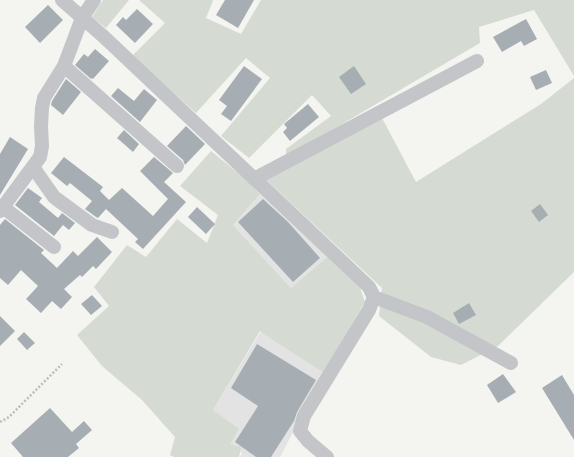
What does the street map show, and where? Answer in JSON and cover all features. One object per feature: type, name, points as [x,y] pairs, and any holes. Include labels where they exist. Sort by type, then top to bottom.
[{"type":"street","points":[[62,0],[103,36],[369,287],[374,297],[427,317],[511,364]]},
{"type":"street","points":[[54,247],[2,209],[40,157],[42,146],[42,108],[44,98],[64,66],[82,18],[94,0]]},
{"type":"street","points":[[254,179],[477,61]]},
{"type":"street","points":[[64,66],[177,166]]},
{"type":"street","points":[[33,167],[54,197],[92,225],[112,232]]},
{"type":"street","points":[[327,457],[308,442],[300,431],[304,416],[369,310],[374,297]]},
{"type":"path","points":[[0,422],[9,418],[62,364]]},
{"type":"shaded area","points":[[103,0],[129,0],[106,28],[92,17]]},
{"type":"shaded area","points":[[139,0],[212,0],[213,1],[206,18],[241,34],[261,0],[574,0],[574,76],[534,10],[479,27],[480,43],[286,157],[286,149],[331,116],[312,95],[249,158],[221,136],[270,78],[246,58],[196,113],[132,56],[165,23]]},
{"type":"shaded area","points":[[574,78],[574,272],[498,346],[461,365],[431,357],[379,316],[382,288],[265,179],[382,118],[416,182],[541,104]]},
{"type":"shaded area","points":[[211,151],[243,177],[260,194],[233,225],[291,288],[327,257],[360,288],[365,302],[324,373],[260,331],[213,410],[239,429],[230,444],[241,447],[239,457],[174,457],[170,455],[175,437],[142,400],[102,366],[77,335],[109,306],[94,287],[127,245],[146,257],[177,219],[207,243],[218,215],[180,186]]},
{"type":"shaded area","points":[[260,194],[327,257],[291,288],[233,225]]},
{"type":"shaded area","points":[[261,331],[324,373],[280,457],[240,457],[242,453],[230,444],[213,410]]},
{"type":"building","points":[[225,0],[254,0],[238,28],[216,15]]},
{"type":"building","points":[[48,5],[63,20],[40,43],[25,27]]},
{"type":"building","points":[[137,9],[153,24],[135,43],[116,25],[123,17],[126,20]]},
{"type":"building","points":[[526,19],[537,39],[524,46],[521,41],[502,52],[493,37]]},
{"type":"building","points":[[95,49],[109,61],[93,79],[91,79],[75,65],[84,54],[88,57]]},
{"type":"building","points":[[244,66],[262,79],[231,121],[221,114],[227,106],[219,100]]},
{"type":"building","points":[[354,66],[366,84],[351,94],[339,77]]},
{"type":"building","points":[[546,70],[552,83],[536,90],[530,77]]},
{"type":"building","points":[[66,79],[81,92],[63,115],[51,105]]},
{"type":"building","points":[[118,88],[134,101],[144,89],[157,100],[140,122],[111,96]]},
{"type":"building","points":[[308,104],[319,117],[290,141],[283,132],[287,128],[284,124]]},
{"type":"building","points":[[186,126],[205,144],[185,165],[183,160],[167,146]]},
{"type":"building","points":[[124,130],[139,144],[133,152],[117,138]]},
{"type":"building","points":[[10,137],[28,149],[0,195],[0,154]]},
{"type":"building","points":[[64,157],[103,187],[100,191],[109,200],[122,188],[153,216],[168,199],[140,171],[154,157],[173,173],[164,182],[186,202],[143,249],[135,242],[138,239],[106,209],[98,218],[96,217],[85,209],[92,201],[70,183],[67,186],[51,173]]},
{"type":"building","points":[[28,188],[42,198],[39,202],[58,218],[62,213],[75,223],[69,230],[63,225],[54,236],[15,205]]},
{"type":"building","points":[[263,199],[288,222],[320,258],[293,282],[238,222]]},
{"type":"building","points":[[540,204],[548,215],[539,222],[531,211]]},
{"type":"building","points":[[197,207],[215,224],[206,234],[188,217]]},
{"type":"building","points":[[5,219],[44,250],[41,253],[57,268],[73,251],[78,256],[97,237],[112,252],[96,269],[93,266],[82,277],[80,275],[64,289],[72,297],[61,309],[52,301],[41,313],[26,299],[38,286],[21,270],[8,285],[0,278],[0,225]]},
{"type":"building","points":[[92,295],[102,306],[91,315],[81,304]]},
{"type":"building","points":[[469,303],[476,315],[459,324],[453,313]]},
{"type":"building","points":[[0,316],[15,331],[0,346]]},
{"type":"building","points":[[24,332],[35,343],[27,350],[17,339]]},
{"type":"building","points":[[257,344],[316,380],[297,412],[294,421],[271,457],[256,457],[235,442],[258,406],[231,388]]},
{"type":"building","points":[[503,374],[516,392],[498,403],[487,385]]},
{"type":"building","points":[[562,375],[574,395],[574,440],[542,388]]},
{"type":"building","points":[[50,408],[72,432],[84,421],[92,430],[76,444],[79,448],[68,457],[23,457],[11,443]]}]
